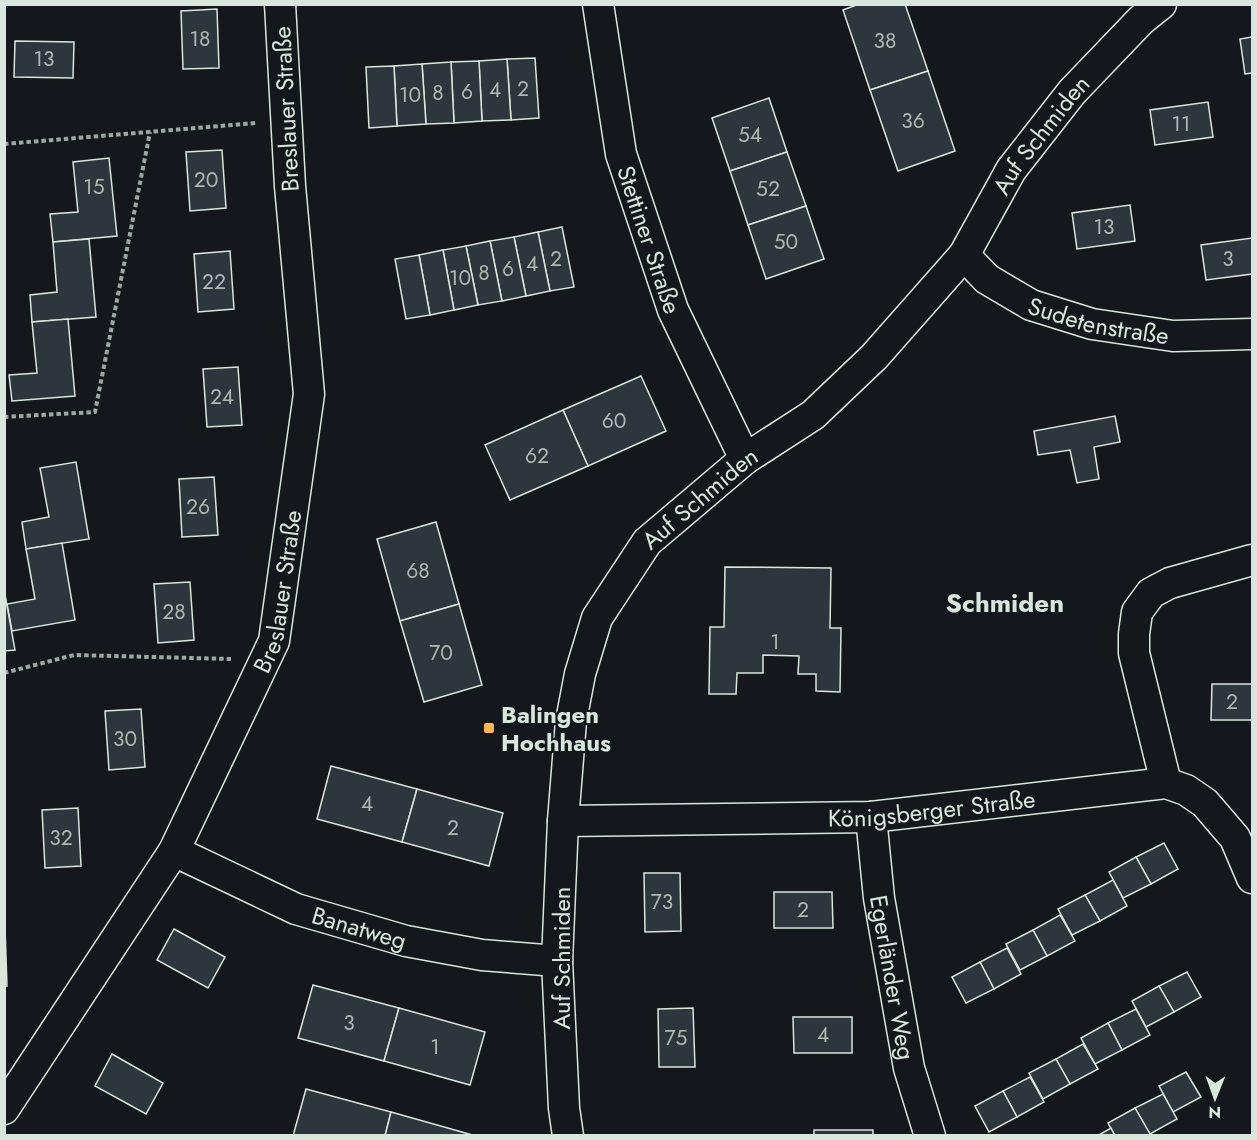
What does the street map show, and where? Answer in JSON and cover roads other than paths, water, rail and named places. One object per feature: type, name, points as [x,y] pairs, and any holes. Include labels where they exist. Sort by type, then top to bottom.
[{"type":"street","name":"Breslauer Straße","points":[[4,1109],[174,851],[274,641],[309,394],[290,186],[280,4]]},
{"type":"street","name":"Stettiner Straße","points":[[598,4],[621,154],[673,310],[745,459]]},
{"type":"street","name":"Auf Schmiden","points":[[568,1136],[564,1108],[557,961],[563,821],[571,721],[580,674],[597,618],[647,542],[745,459],[813,415],[874,357],[964,255],[1011,170],[1072,92],[1141,20],[1161,4]]},
{"type":"street","name":"Sudetenstraße","points":[[964,255],[987,279],[1031,305],[1092,324],[1173,336],[1252,334]]},
{"type":"street","points":[[1252,560],[1170,583],[1151,593],[1137,612],[1134,634],[1134,653],[1166,783],[1186,790],[1205,803],[1234,838],[1252,878]]},
{"type":"street","name":"Königsberger Straße","points":[[563,821],[871,817],[1166,783]]},
{"type":"street","name":"Egerländer Weg","points":[[871,817],[879,898],[909,1068],[930,1136]]},
{"type":"street","name":"Banatweg","points":[[174,851],[296,909],[406,941],[482,955],[557,961]]},
{"type":"place","name":"Balingen Hochhaus","points":[[489,728]]},
{"type":"district","name":"Schmiden","points":[[1005,603]]}]
